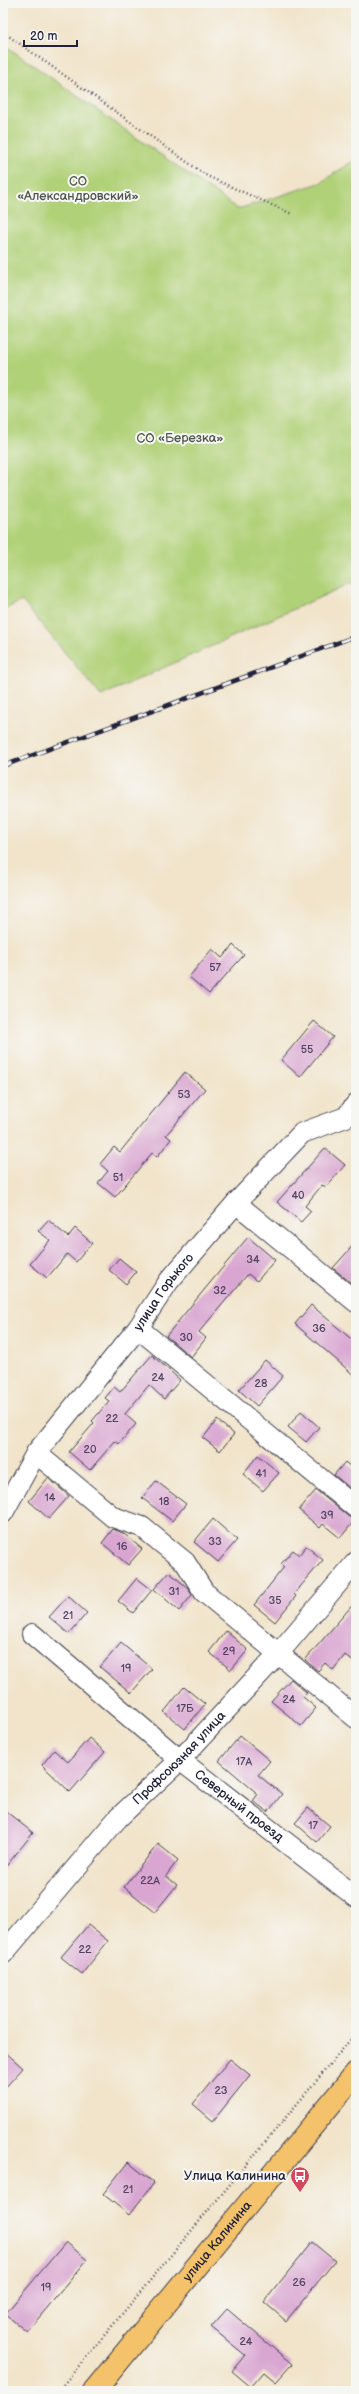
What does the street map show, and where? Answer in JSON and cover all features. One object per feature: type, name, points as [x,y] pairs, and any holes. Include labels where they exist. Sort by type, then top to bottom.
[{"type":"main road","name":"улица Калинина","points":[[94,2391],[356,2073]]},
{"type":"street","name":"улица Горького","points":[[3,1513],[36,1453],[138,1328],[169,1281],[236,1203],[302,1133],[346,1117],[356,1104]]},
{"type":"street","points":[[236,1203],[356,1302]]},
{"type":"street","points":[[138,1328],[356,1508]]},
{"type":"street","points":[[36,1453],[113,1517],[142,1527],[185,1562],[204,1592],[356,1718]]},
{"type":"street","name":"Профсоюзная улица","points":[[3,1954],[118,1818],[180,1760],[278,1654],[356,1562]]},
{"type":"street","name":"Северный проезд","points":[[32,1634],[180,1760],[356,1897]]},
{"type":"path","points":[[3,32],[207,176],[292,214]]},
{"type":"path","points":[[58,2391],[356,2033]]},
{"type":"green space","name":"СО «Березка»","points":[[3,44],[238,209],[320,183],[356,159],[356,581],[101,696],[22,601],[3,610]]},
{"type":"building","points":[[233,945],[244,955],[209,994],[189,977],[212,949],[222,958]]},
{"type":"building","points":[[314,1021],[333,1037],[300,1077],[281,1060]]},
{"type":"building","points":[[185,1072],[205,1089],[166,1135],[171,1139],[157,1157],[152,1153],[115,1197],[98,1183],[108,1171],[100,1164],[114,1147],[120,1152]]},
{"type":"building","points":[[325,1148],[345,1165],[326,1187],[322,1185],[305,1206],[311,1211],[301,1222],[277,1202]]},
{"type":"building","points":[[48,1220],[68,1237],[75,1228],[92,1243],[76,1262],[67,1254],[47,1278],[30,1264],[50,1240],[38,1231]]},
{"type":"building","points":[[248,1237],[275,1260],[257,1281],[248,1274],[199,1332],[206,1338],[191,1357],[166,1336]]},
{"type":"building","points":[[356,1242],[356,1287],[333,1268]]},
{"type":"building","points":[[119,1258],[136,1272],[126,1284],[109,1270]]},
{"type":"building","points":[[311,1305],[356,1343],[356,1377],[295,1324]]},
{"type":"building","points":[[152,1355],[180,1380],[164,1399],[149,1385],[125,1414],[136,1424],[119,1444],[115,1441],[90,1470],[69,1452],[94,1423],[92,1421],[109,1401],[105,1398],[114,1387],[120,1392]]},
{"type":"building","points":[[265,1360],[283,1376],[257,1406],[239,1390]]},
{"type":"building","points":[[301,1411],[319,1427],[306,1442],[288,1427]]},
{"type":"building","points":[[217,1420],[234,1434],[220,1451],[203,1438]]},
{"type":"building","points":[[258,1455],[279,1473],[263,1491],[243,1474]]},
{"type":"building","points":[[345,1462],[356,1471],[356,1493],[334,1475]]},
{"type":"building","points":[[48,1478],[69,1496],[49,1519],[29,1501]]},
{"type":"building","points":[[156,1481],[186,1504],[172,1521],[142,1498]]},
{"type":"building","points":[[316,1490],[349,1517],[356,1519],[340,1538],[323,1524],[320,1528],[299,1510]]},
{"type":"building","points":[[213,1519],[237,1540],[218,1562],[194,1542]]},
{"type":"building","points":[[113,1529],[123,1533],[142,1549],[128,1565],[102,1543]]},
{"type":"building","points":[[306,1546],[323,1560],[294,1594],[296,1596],[275,1622],[254,1605],[284,1567],[281,1564],[293,1550],[299,1555]]},
{"type":"building","points":[[169,1572],[188,1588],[192,1595],[179,1611],[154,1589]]},
{"type":"building","points":[[137,1578],[152,1590],[133,1613],[118,1601]]},
{"type":"building","points":[[68,1596],[87,1613],[69,1634],[49,1617]]},
{"type":"building","points":[[356,1601],[356,1664],[345,1655],[333,1670],[325,1663],[318,1671],[305,1660]]},
{"type":"building","points":[[226,1631],[248,1650],[231,1670],[209,1652]]},
{"type":"building","points":[[121,1643],[152,1669],[131,1693],[100,1667]]},
{"type":"building","points":[[291,1679],[307,1693],[303,1697],[316,1708],[301,1726],[271,1701]]},
{"type":"building","points":[[184,1687],[205,1704],[185,1729],[164,1712]]},
{"type":"building","points":[[240,1736],[270,1761],[258,1775],[282,1794],[268,1812],[253,1801],[258,1794],[219,1761]]},
{"type":"building","points":[[89,1738],[105,1752],[70,1792],[42,1765],[54,1750],[68,1762]]},
{"type":"building","points":[[308,1808],[330,1826],[317,1842],[295,1823]]},
{"type":"building","points":[[3,1809],[33,1833],[3,1870]]},
{"type":"building","points":[[158,1844],[178,1860],[166,1876],[177,1885],[155,1912],[124,1887]]},
{"type":"building","points":[[88,1925],[108,1941],[82,1974],[61,1957]]},
{"type":"building","points":[[3,2050],[23,2068],[3,2090]]},
{"type":"building","points":[[230,2059],[250,2075],[213,2121],[193,2104]]},
{"type":"building","points":[[128,2162],[154,2183],[129,2215],[103,2194]]},
{"type":"building","points":[[66,2242],[87,2260],[27,2332],[5,2314]]},
{"type":"building","points":[[312,2242],[335,2261],[286,2321],[264,2302]]},
{"type":"building","points":[[227,2309],[292,2364],[276,2382],[264,2372],[251,2387],[232,2371],[245,2355],[211,2327]]},
{"type":"railway","points":[[3,766],[356,636]]},
{"type":"place","name":"Улица Калинина","points":[[300,2193]]},
{"type":"park label","name":"СО «Александровский»","points":[[78,188]]}]
